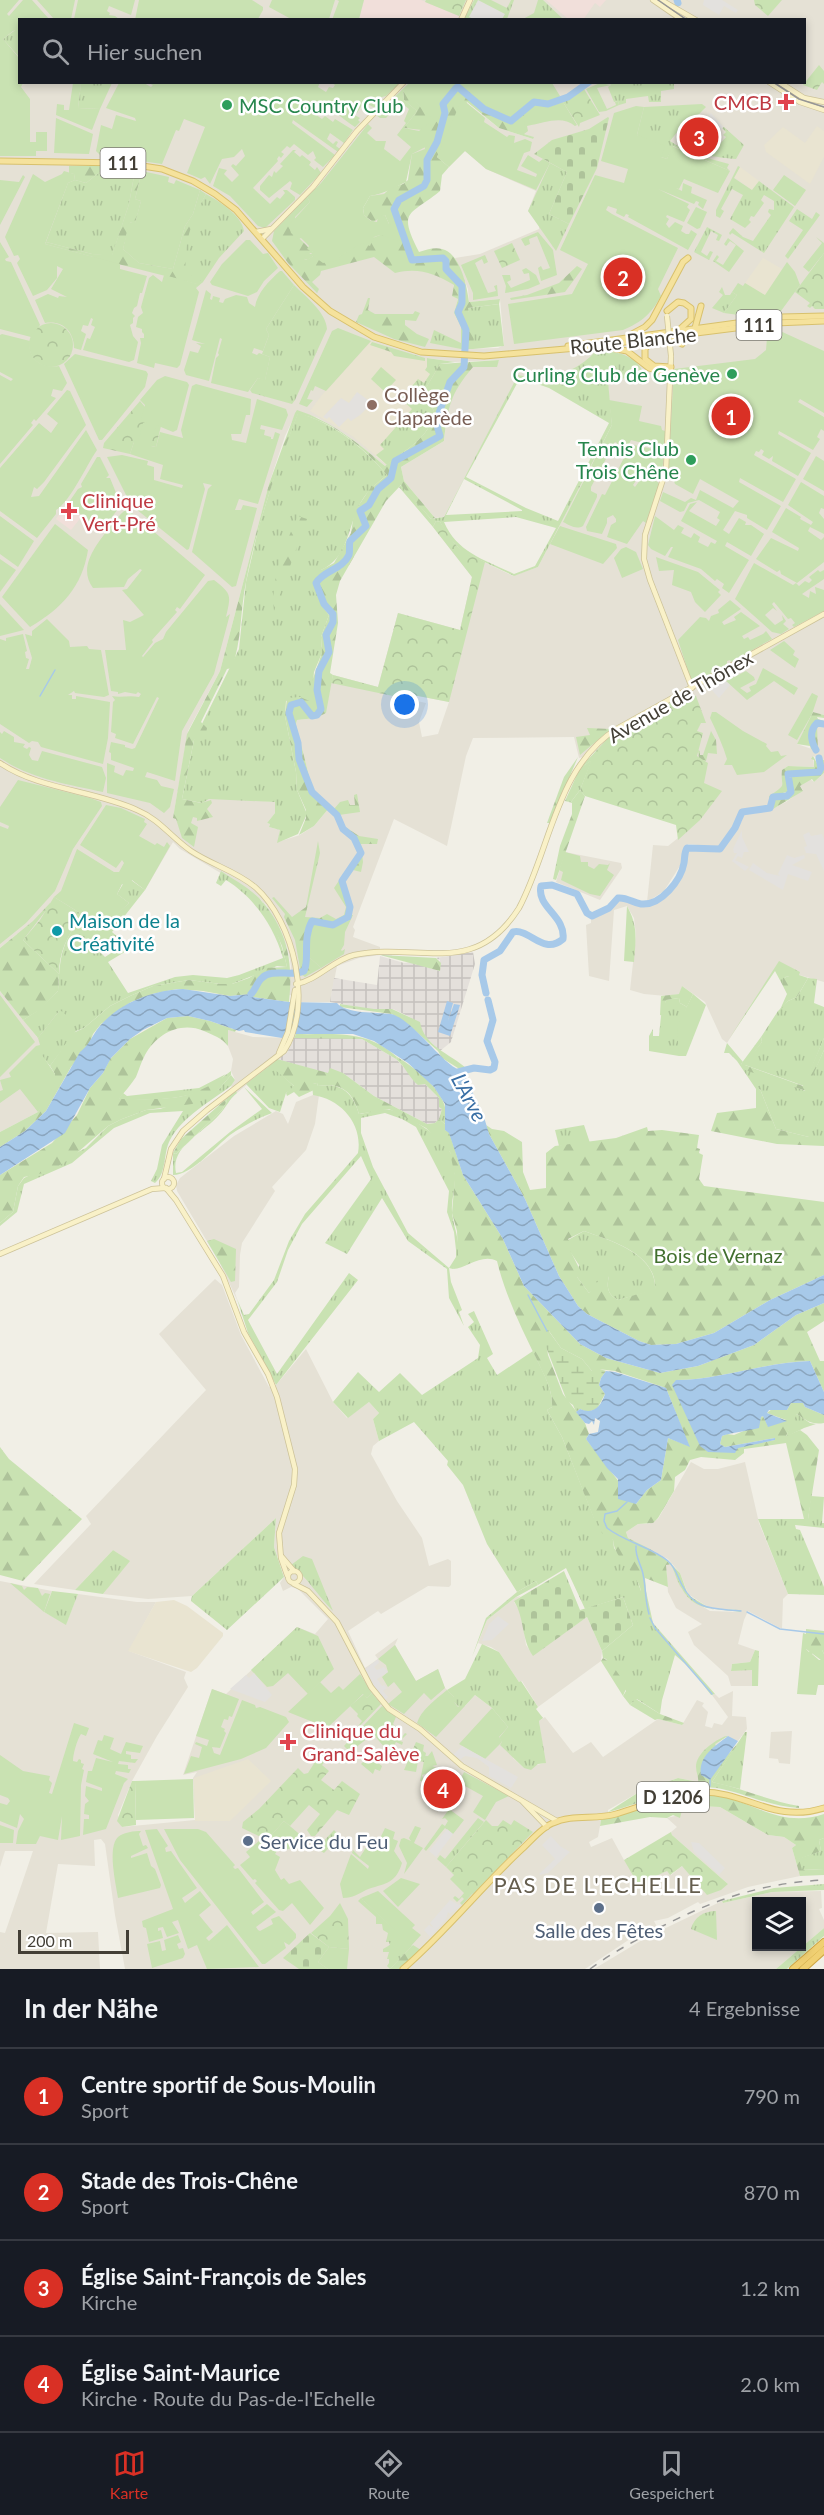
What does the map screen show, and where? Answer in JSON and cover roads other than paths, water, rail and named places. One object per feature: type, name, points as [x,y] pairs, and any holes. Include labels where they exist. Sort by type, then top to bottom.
[{"type":"highway","points":[[793,1969],[824,1942]]},
{"type":"highway","points":[[803,1969],[824,1950]]},
{"type":"main road","points":[[462,18],[470,0]]},
{"type":"main road","points":[[652,0],[679,18]]},
{"type":"main road","points":[[661,0],[692,18]]},
{"type":"main road","points":[[262,239],[326,172],[362,126],[402,84]]},
{"type":"main road","points":[[772,84],[800,102],[824,110]]},
{"type":"main road","points":[[782,84],[804,98],[824,102]]},
{"type":"main road","name":"111","points":[[0,161],[110,162],[162,169],[193,181],[216,194],[236,210],[311,294],[351,325],[403,348],[464,356],[560,348]]},
{"type":"main road","points":[[256,232],[273,228]]},
{"type":"main road","points":[[622,338],[645,327],[652,320],[683,262],[688,258]]},
{"type":"main road","points":[[678,330],[690,321],[692,314],[691,308],[684,303],[678,303],[667,314],[671,367],[666,470],[645,536],[644,559],[692,688]]},
{"type":"main road","points":[[694,328],[700,306]]},
{"type":"main road","name":"Route Blanche","points":[[560,348],[781,317],[824,316]]},
{"type":"main road","name":"Route Blanche","points":[[560,348],[653,339],[775,323],[824,321]]},
{"type":"main road","points":[[666,337],[679,340],[682,344]]},
{"type":"main road","points":[[653,339],[644,350],[645,359],[652,365],[671,367]]},
{"type":"main road","points":[[545,349],[562,352],[617,347],[627,351],[649,368],[666,373],[670,380]]},
{"type":"main road","points":[[664,365],[668,363],[670,356]]},
{"type":"main road","points":[[657,370],[671,367]]},
{"type":"main road","name":"Avenue de Thônex","points":[[296,982],[351,956],[377,953],[449,954],[473,948],[494,936],[512,918],[524,899],[569,782],[581,761],[594,747],[614,730],[824,614]]},
{"type":"main road","points":[[0,763],[25,778],[107,798],[157,820],[191,850],[238,876],[258,891],[281,920],[294,953],[296,982],[294,1023],[288,1044],[187,1127],[173,1145],[163,1179],[152,1189]]},
{"type":"main road","points":[[280,1052],[295,998]]},
{"type":"main road","points":[[168,1166],[176,1200]]},
{"type":"main road","points":[[163,1179],[171,1178]]},
{"type":"main road","points":[[163,1179],[165,1188],[176,1200],[223,1276],[244,1332],[278,1397],[296,1469],[294,1485],[279,1533],[281,1554],[288,1581],[308,1592]]},
{"type":"main road","points":[[0,1254],[152,1189],[171,1188],[174,1184]]},
{"type":"main road","points":[[281,1554],[300,1577],[308,1592],[340,1627],[371,1688],[386,1706],[420,1729],[457,1763],[555,1822]]},
{"type":"main road","points":[[288,1575],[295,1571]]},
{"type":"main road","points":[[294,1584],[300,1577]]},
{"type":"main road","name":"D 1206","points":[[403,1969],[515,1856],[555,1822],[611,1815],[675,1796],[697,1792],[722,1794],[763,1808],[787,1813],[804,1813],[824,1808]]},
{"type":"main road","points":[[521,1800],[547,1827]]},
{"type":"water","name":"L'Arve","points":[[183,989],[230,996],[251,994],[253,997],[289,1002],[337,1003],[341,1007],[354,1011],[391,1014],[406,1022],[465,1076],[484,1117],[489,1134],[525,1199],[559,1276],[578,1306],[587,1314],[639,1341],[651,1345],[676,1344],[714,1333],[770,1300],[824,1275],[824,1303],[796,1315],[754,1345],[698,1366],[660,1373],[606,1358],[580,1344],[524,1286],[503,1239],[463,1175],[449,1133],[445,1130],[445,1104],[434,1087],[408,1063],[374,1041],[353,1034],[296,1034],[282,1038],[239,1031],[188,1016],[167,1018],[130,1039],[111,1058],[103,1073],[90,1088],[65,1133],[0,1175],[0,1147],[25,1131],[46,1111],[80,1052],[99,1027],[116,1011],[137,999],[160,992]]},
{"type":"water","points":[[447,1001],[453,1003],[448,1021],[454,1004],[460,1005],[450,1036],[438,1032]]},
{"type":"water","points":[[810,1361],[824,1392],[824,1415],[805,1407],[803,1403],[791,1403],[787,1410],[769,1410],[767,1413],[787,1421],[768,1427],[763,1416],[759,1428],[722,1436],[720,1444],[725,1447],[775,1438],[775,1440],[738,1448],[735,1453],[708,1452],[700,1446],[672,1385],[676,1380],[709,1377],[776,1364]]},
{"type":"water","points":[[606,1371],[666,1388],[690,1447],[668,1438],[661,1480],[647,1490],[636,1504],[618,1499],[618,1479],[586,1439],[589,1434],[598,1432],[600,1421],[595,1418],[594,1425],[592,1421],[589,1424],[585,1423],[576,1412],[580,1409],[593,1410],[599,1406],[605,1394],[599,1385]]},
{"type":"water","points":[[728,1736],[738,1741],[710,1780],[701,1775],[702,1762],[708,1752]]},
{"type":"waterway","points":[[251,994],[266,975],[304,971],[307,935],[312,921],[333,925],[348,917],[350,907],[342,881],[361,853],[354,838],[343,829],[337,815],[312,792],[299,759],[298,743],[289,713],[291,705],[301,702],[312,716],[317,715],[321,709],[317,690],[319,671],[329,652],[326,635],[333,622],[333,614],[324,604],[316,583],[346,560],[349,555],[350,541],[366,526],[360,511],[369,505],[378,489],[391,478],[395,461],[440,436],[436,422],[439,413],[450,382],[464,367],[466,330],[458,312],[462,303],[462,286],[446,269],[446,261],[443,258],[412,260],[394,209],[399,200],[424,186],[427,180],[427,160],[437,142],[445,113],[443,104],[456,88],[458,87],[484,109],[511,121],[534,102],[548,104],[568,97],[586,84]]},
{"type":"waterway","points":[[40,696],[55,670]]},
{"type":"waterway","points":[[816,750],[812,740],[813,729],[817,723],[824,724]]},
{"type":"waterway","points":[[486,993],[482,975],[484,960],[500,951],[513,932],[525,934],[549,945],[563,939],[560,924],[543,900],[541,886],[552,885],[577,894],[587,913],[592,916],[609,908],[618,898],[641,904],[656,901],[669,891],[679,877],[687,848],[720,849],[735,828],[742,812],[770,808],[773,797],[787,796],[791,792],[788,774],[819,772],[821,768],[819,758]]},
{"type":"waterway","name":"L'Arve","points":[[454,1073],[474,1068],[490,1070],[494,1068],[495,1062],[487,1041],[493,1020],[488,1000]]},
{"type":"waterway","points":[[528,1295],[547,1331]]},
{"type":"waterway","points":[[627,1502],[617,1511],[605,1514],[604,1521],[607,1528],[668,1561],[675,1569],[687,1594],[693,1600],[715,1609],[741,1611]]},
{"type":"waterway","points":[[636,1546],[649,1614]]},
{"type":"waterway","points":[[747,1612],[780,1629],[824,1634]]},
{"type":"waterway","points":[[650,1618],[655,1628],[712,1694]]},
{"type":"waterway","points":[[710,1780],[710,1786]]},
{"type":"tram line","points":[[658,0],[684,18]]},
{"type":"tram line","points":[[776,84],[799,99],[824,107]]},
{"type":"railway","points":[[590,1969],[653,1931],[715,1902],[778,1885],[824,1880]]},
{"type":"place","name":"CMCB","points":[[786,102]]},
{"type":"place","name":"MSC Country Club","points":[[227,105]]},
{"type":"place","name":"Église Saint-François de Sales","points":[[699,137]]},
{"type":"place","name":"Stade des Trois-Chêne","points":[[623,277]]},
{"type":"place","name":"Curling Club de Genève","points":[[732,374]]},
{"type":"place","name":"Collège Claparède","points":[[372,405]]},
{"type":"place","name":"Centre sportif de Sous-Moulin","points":[[731,416]]},
{"type":"place","name":"Tennis Club Trois Chêne","points":[[691,460]]},
{"type":"place","name":"Clinique Vert-Pré","points":[[69,511]]},
{"type":"place","name":"Maison de la Créativité","points":[[57,931]]},
{"type":"place","name":"Clinique du Grand-Salève","points":[[288,1742]]},
{"type":"place","name":"Église Saint-Maurice","points":[[443,1789]]},
{"type":"place","name":"Service du Feu","points":[[248,1841]]},
{"type":"place","name":"Salle des Fêtes","points":[[599,1908]]},
{"type":"district","name":"PAS DE L'ECHELLE","points":[[598,1884]]},
{"type":"park label","name":"Bois de Vernaz","points":[[718,1255]]}]
